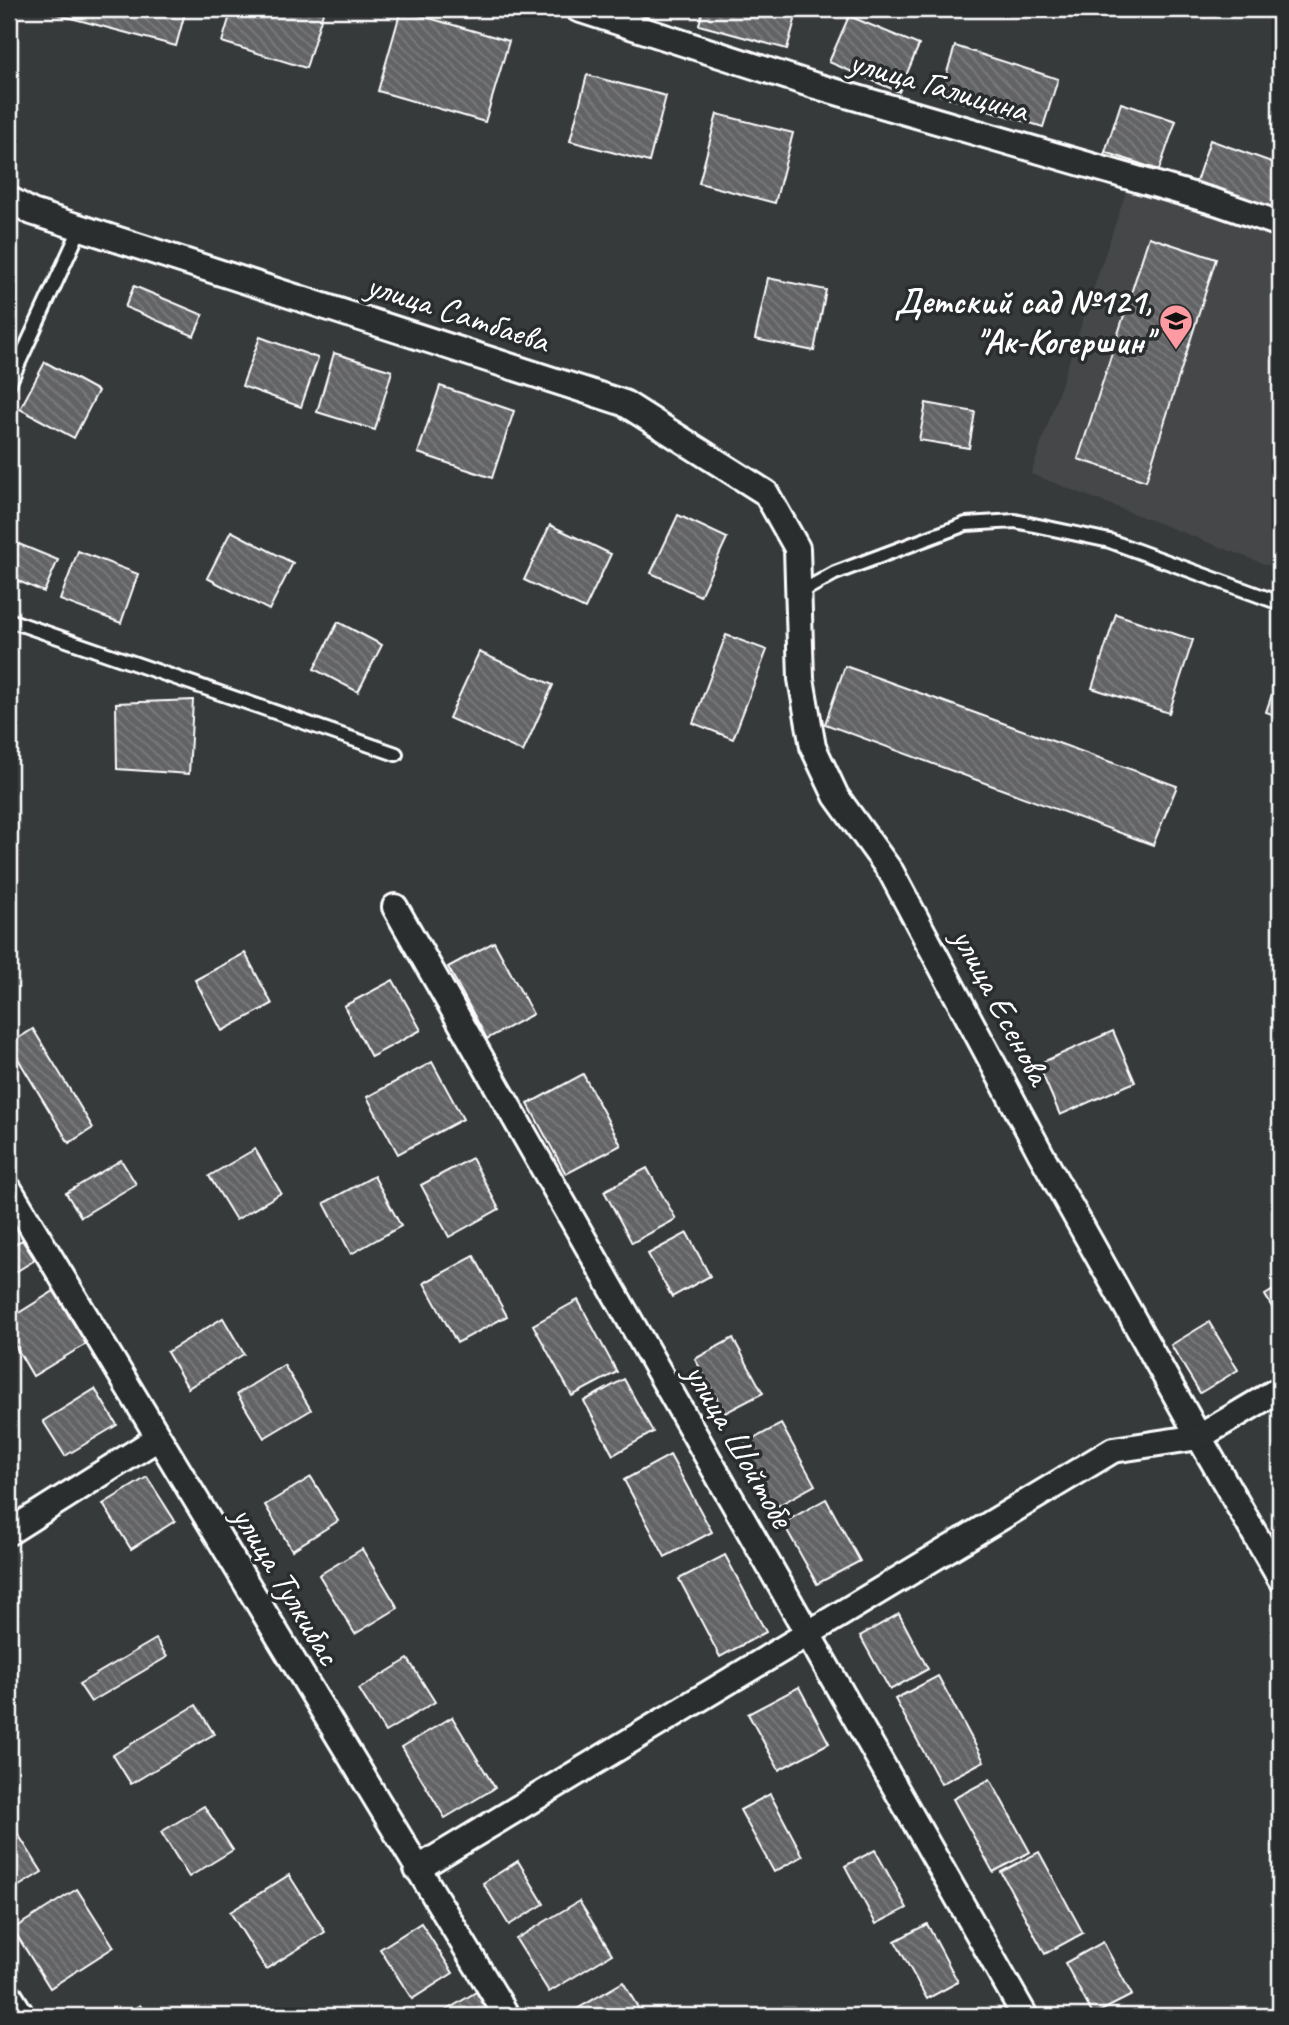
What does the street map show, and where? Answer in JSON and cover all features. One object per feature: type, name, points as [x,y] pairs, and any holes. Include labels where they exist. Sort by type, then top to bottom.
[{"type":"street","name":"улица Галицина","points":[[579,9],[816,86],[1204,199],[1280,224]]},
{"type":"street","name":"улица Сатбаева","points":[[9,198],[32,212],[624,402],[766,493],[797,548],[799,593]]},
{"type":"street","name":"улица Есенова","points":[[799,593],[801,679],[813,747],[836,796],[891,872],[1041,1154],[1280,1578]]},
{"type":"street","name":"улица Шойтобе","points":[[395,907],[1025,2016]]},
{"type":"street","name":"улица Тулкибас","points":[[9,1189],[507,2016]]},
{"type":"street","points":[[417,1869],[1113,1450],[1199,1437],[1280,1389]]},
{"type":"street","points":[[9,1532],[158,1438]]},
{"type":"street","points":[[9,1995],[22,2016]]},
{"type":"lane","points":[[9,384],[81,227]]},
{"type":"lane","points":[[799,593],[835,573],[966,524],[1015,521],[1110,541],[1280,603]]},
{"type":"lane","points":[[9,620],[396,754]]},
{"type":"shaded area","name":"Детский сад №121, \"Ак-Когершин\"","points":[[1131,177],[1280,228],[1280,570],[1031,474]]},
{"type":"building","points":[[37,9],[186,9],[176,46]]},
{"type":"building","points":[[232,9],[324,9],[306,68],[222,42]]},
{"type":"building","points":[[703,9],[798,9],[787,49],[699,25]]},
{"type":"building","points":[[401,10],[509,41],[485,122],[378,91]]},
{"type":"building","points":[[849,16],[919,45],[899,92],[829,62]]},
{"type":"building","points":[[955,46],[1058,79],[1043,127],[940,95]]},
{"type":"building","points":[[587,75],[666,96],[649,162],[570,141]]},
{"type":"building","points":[[1121,103],[1176,121],[1159,170],[1105,152]]},
{"type":"building","points":[[717,114],[793,133],[775,203],[699,183]]},
{"type":"building","points":[[1210,140],[1280,165],[1280,212],[1196,182]]},
{"type":"building","points":[[1149,237],[1216,259],[1146,481],[1078,459]]},
{"type":"building","points":[[768,278],[826,290],[814,351],[755,339]]},
{"type":"building","points":[[134,286],[203,315],[194,336],[125,307]]},
{"type":"building","points":[[260,337],[318,358],[301,407],[242,386]]},
{"type":"building","points":[[334,353],[392,371],[375,430],[317,412]]},
{"type":"building","points":[[45,362],[98,391],[74,438],[20,409]]},
{"type":"building","points":[[440,386],[514,411],[492,478],[418,453]]},
{"type":"building","points":[[926,403],[975,412],[969,448],[919,440]]},
{"type":"building","points":[[678,515],[727,538],[700,596],[651,573]]},
{"type":"building","points":[[550,525],[611,554],[585,609],[524,580]]},
{"type":"building","points":[[231,531],[293,563],[269,610],[207,578]]},
{"type":"building","points":[[9,540],[58,560],[44,592],[9,577]]},
{"type":"building","points":[[78,551],[138,574],[121,623],[60,600]]},
{"type":"building","points":[[1116,614],[1193,640],[1169,713],[1092,688]]},
{"type":"building","points":[[338,622],[382,645],[358,692],[314,669]]},
{"type":"building","points":[[726,635],[767,650],[733,739],[693,723]]},
{"type":"building","points":[[479,652],[553,685],[523,752],[449,718]]},
{"type":"building","points":[[845,666],[1177,786],[1153,845],[825,724]]},
{"type":"building","points":[[1280,671],[1280,717],[1266,712]]},
{"type":"building","points":[[193,700],[189,774],[117,769],[116,703]]},
{"type":"building","points":[[494,942],[533,1014],[487,1039],[448,967]]},
{"type":"building","points":[[245,953],[272,1004],[222,1031],[195,980]]},
{"type":"building","points":[[393,980],[421,1030],[371,1057],[344,1006]]},
{"type":"building","points":[[33,1029],[93,1128],[69,1143],[9,1044]]},
{"type":"building","points":[[1113,1031],[1135,1082],[1060,1115],[1038,1064]]},
{"type":"building","points":[[432,1062],[463,1119],[398,1154],[367,1097]]},
{"type":"building","points":[[583,1074],[621,1145],[566,1174],[528,1104]]},
{"type":"building","points":[[255,1149],[281,1193],[236,1220],[209,1176]]},
{"type":"building","points":[[472,1158],[499,1209],[449,1237],[421,1185]]},
{"type":"building","points":[[121,1160],[136,1184],[81,1217],[66,1193]]},
{"type":"building","points":[[647,1168],[676,1219],[632,1243],[604,1191]]},
{"type":"building","points":[[374,1176],[401,1226],[351,1254],[324,1203]]},
{"type":"building","points":[[687,1233],[710,1276],[672,1297],[648,1254]]},
{"type":"building","points":[[22,1240],[35,1260],[9,1276],[9,1248]]},
{"type":"building","points":[[474,1256],[507,1316],[457,1343],[424,1283]]},
{"type":"building","points":[[1280,1286],[1280,1321],[1265,1295]]},
{"type":"building","points":[[54,1291],[86,1344],[33,1376],[9,1335],[9,1319]]},
{"type":"building","points":[[578,1300],[617,1372],[572,1396],[533,1325]]},
{"type":"building","points":[[223,1318],[244,1354],[188,1388],[167,1352]]},
{"type":"building","points":[[1209,1322],[1238,1370],[1200,1393],[1171,1345]]},
{"type":"building","points":[[733,1338],[763,1393],[725,1413],[695,1359]]},
{"type":"building","points":[[284,1365],[311,1410],[264,1438],[237,1394]]},
{"type":"building","points":[[624,1379],[653,1432],[613,1455],[584,1401]]},
{"type":"building","points":[[95,1389],[117,1425],[65,1456],[43,1421]]},
{"type":"building","points":[[781,1424],[815,1485],[772,1509],[738,1447]]},
{"type":"building","points":[[670,1455],[712,1532],[665,1557],[624,1480]]},
{"type":"building","points":[[147,1477],[175,1521],[131,1549],[103,1504]]},
{"type":"building","points":[[311,1477],[338,1521],[292,1550],[265,1505]]},
{"type":"building","points":[[826,1499],[860,1561],[817,1584],[783,1523]]},
{"type":"building","points":[[362,1549],[398,1608],[355,1634],[319,1575]]},
{"type":"building","points":[[725,1555],[766,1632],[720,1657],[679,1579]]},
{"type":"building","points":[[899,1614],[928,1669],[890,1690],[860,1636]]},
{"type":"building","points":[[156,1639],[167,1657],[91,1702],[79,1684]]},
{"type":"building","points":[[408,1659],[435,1702],[385,1732],[359,1689]]},
{"type":"building","points":[[938,1676],[984,1761],[941,1784],[895,1699]]},
{"type":"building","points":[[799,1687],[829,1743],[779,1770],[748,1714]]},
{"type":"building","points":[[196,1705],[214,1734],[131,1784],[113,1755]]},
{"type":"building","points":[[452,1717],[495,1788],[445,1818],[402,1747]]},
{"type":"building","points":[[990,1779],[1030,1852],[993,1872],[953,1799]]},
{"type":"building","points":[[770,1794],[803,1856],[774,1872],[740,1810]]},
{"type":"building","points":[[204,1806],[233,1850],[189,1877],[161,1832]]},
{"type":"building","points":[[11,1823],[42,1872],[9,1892],[9,1825]]},
{"type":"building","points":[[875,1850],[907,1908],[876,1924],[845,1866]]},
{"type":"building","points":[[1039,1852],[1083,1933],[1045,1954],[1001,1872]]},
{"type":"building","points":[[518,1861],[544,1904],[509,1925],[483,1883]]},
{"type":"building","points":[[289,1875],[325,1932],[266,1969],[230,1912]]},
{"type":"building","points":[[77,1889],[114,1947],[50,1988],[13,1929]]},
{"type":"building","points":[[579,1901],[612,1954],[549,1992],[516,1939]]},
{"type":"building","points":[[421,1923],[453,1973],[412,1999],[380,1949]]},
{"type":"building","points":[[927,1924],[958,1982],[927,1999],[895,1941]]},
{"type":"building","points":[[1103,1942],[1132,1995],[1093,2015],[1065,1963]]},
{"type":"building","points":[[623,1982],[643,2016],[565,2016]]},
{"type":"building","points":[[476,1992],[491,2016],[437,2016]]},
{"type":"building","points":[[140,2005],[147,2016],[122,2016]]},
{"type":"building","points":[[989,2010],[993,2016],[977,2016]]},
{"type":"place","name":"Детский сад №121, \"Ак-Когершин\"","points":[[1176,351]]}]
